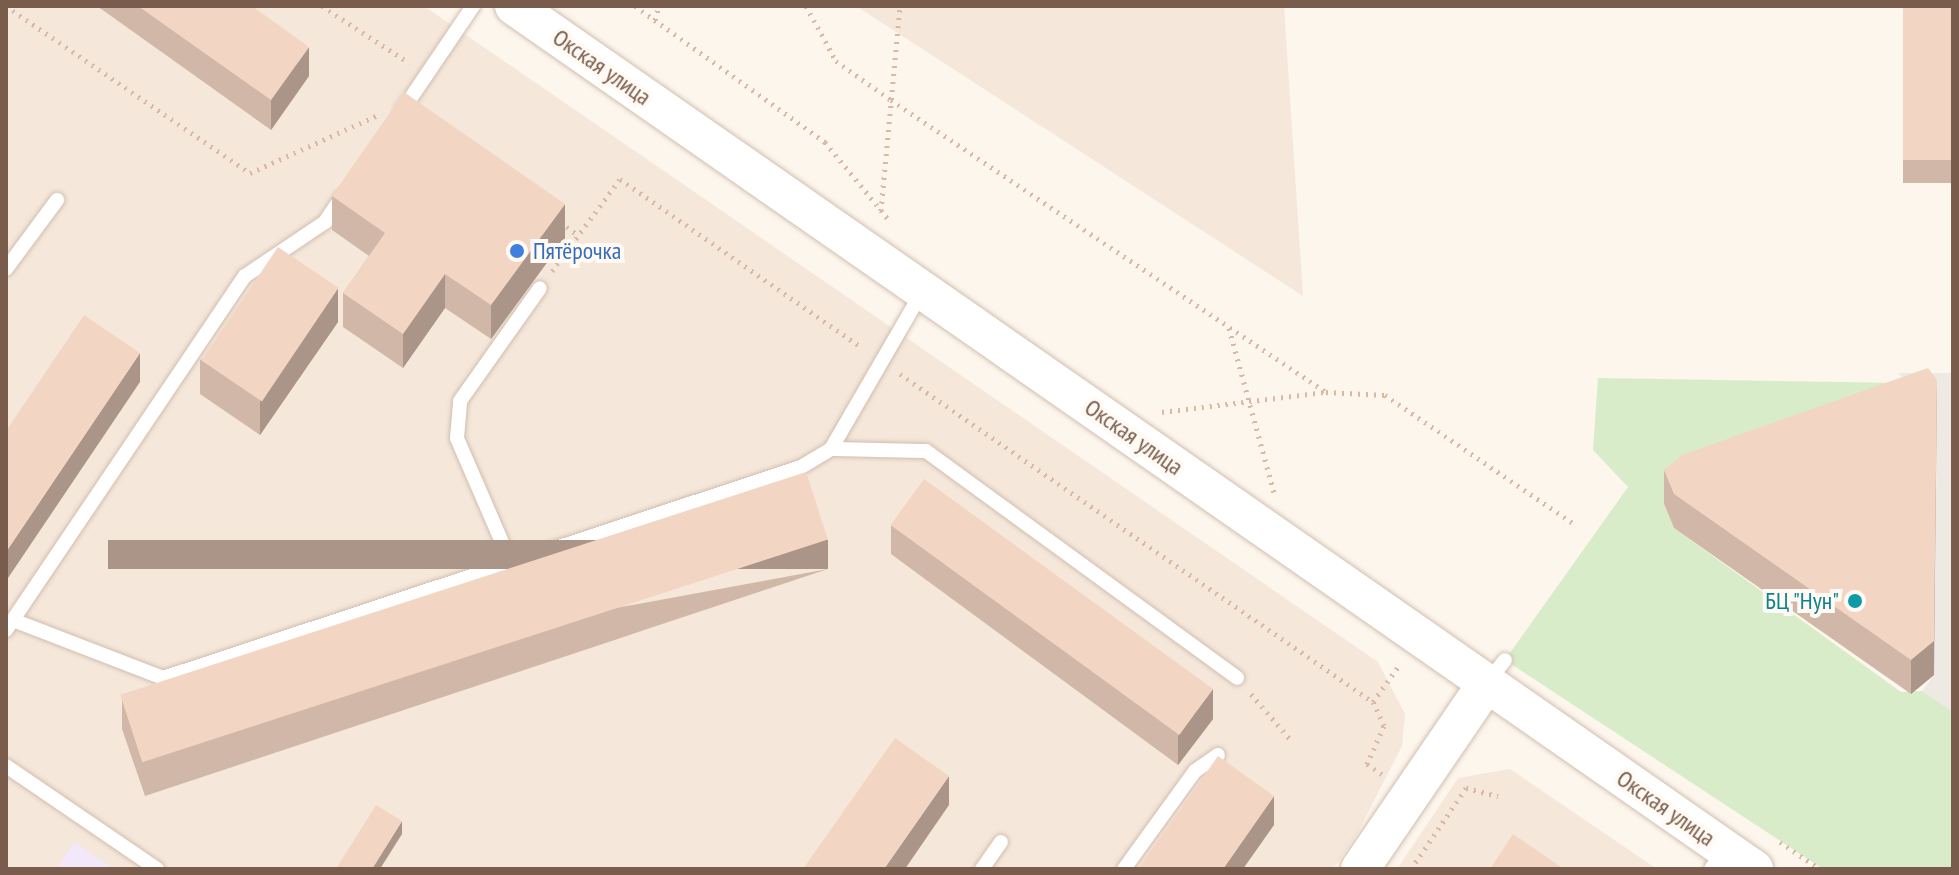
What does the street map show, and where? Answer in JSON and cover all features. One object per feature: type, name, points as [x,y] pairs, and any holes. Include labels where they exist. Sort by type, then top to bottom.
[{"type":"main road","name":"Окская улица","points":[[514,6],[923,289],[1496,672],[1730,862]]},
{"type":"main road","points":[[1360,869],[1496,672]]},
{"type":"lane","points":[[395,121],[473,6]]},
{"type":"lane","points":[[351,184],[325,222],[245,276],[9,625],[163,678],[801,467],[831,449],[923,289]]},
{"type":"lane","points":[[6,269],[57,200]]},
{"type":"lane","points":[[511,563],[457,438],[460,401],[540,288]]},
{"type":"lane","points":[[831,449],[926,451],[1237,678]]},
{"type":"lane","points":[[1124,869],[1195,771],[1218,755]]},
{"type":"lane","points":[[6,766],[157,869]]},
{"type":"lane","points":[[982,869],[1001,842]]},
{"type":"path","points":[[6,6],[250,173],[409,100]]},
{"type":"path","points":[[322,6],[426,75]]},
{"type":"path","points":[[635,6],[655,20],[659,6]]},
{"type":"path","points":[[806,6],[836,61],[1326,392]]},
{"type":"path","points":[[881,211],[900,6]]},
{"type":"path","points":[[540,288],[620,179],[1373,702],[1384,726],[1367,764]]},
{"type":"path","points":[[553,217],[578,235]]},
{"type":"path","points":[[1229,327],[1278,507]]},
{"type":"path","points":[[1149,414],[1326,392],[1385,395],[1574,524]]},
{"type":"path","points":[[1237,678],[1290,739]]},
{"type":"path","points":[[1411,869],[1466,788],[1498,796]]},
{"type":"shaded area","points":[[6,6],[424,6],[1378,662],[1405,714],[1402,746],[1357,834],[1333,869],[6,869]]},
{"type":"shaded area","points":[[856,6],[1284,6],[1303,296]]},
{"type":"shaded area","points":[[1898,373],[1953,373],[1953,712],[1922,691],[1934,675],[1937,414]]},
{"type":"shaded area","points":[[1510,769],[1657,869],[1397,869],[1458,778]]},
{"type":"shaded area","points":[[74,842],[115,869],[56,869]]},
{"type":"green space","points":[[1598,378],[1903,383],[1670,494],[1664,504],[1674,528],[1901,692],[1922,691],[1953,712],[1953,869],[1823,869],[1505,660],[1628,487],[1593,450]]},
{"type":"building","points":[[138,6],[252,6],[309,47],[271,100]]},
{"type":"building","points":[[1903,6],[1953,6],[1953,160],[1903,160]]},
{"type":"building","points":[[404,92],[565,204],[491,305],[445,274],[403,334],[343,293],[385,233],[332,196]]},
{"type":"building","points":[[278,247],[339,288],[262,401],[201,361]]},
{"type":"building","points":[[84,315],[140,353],[6,552],[6,431]]},
{"type":"building","name":"БЦ \"Нун\"","points":[[1928,368],[1937,380],[1934,641],[1911,660],[1674,494],[1664,470],[1682,455]]},
{"type":"building","points":[[806,472],[828,540],[142,762],[120,695]]},
{"type":"building","points":[[924,479],[1213,689],[1179,735],[890,525]]},
{"type":"building","points":[[895,738],[949,776],[884,869],[803,869]]},
{"type":"building","points":[[1218,756],[1274,796],[1223,869],[1138,869]]},
{"type":"building","points":[[376,805],[402,821],[372,869],[336,869]]},
{"type":"building","points":[[1513,834],[1564,869],[1490,869]]},
{"type":"place","name":"Пятёрочка","points":[[517,251]]},
{"type":"place","name":"БЦ \"Нун\"","points":[[1855,601]]}]
